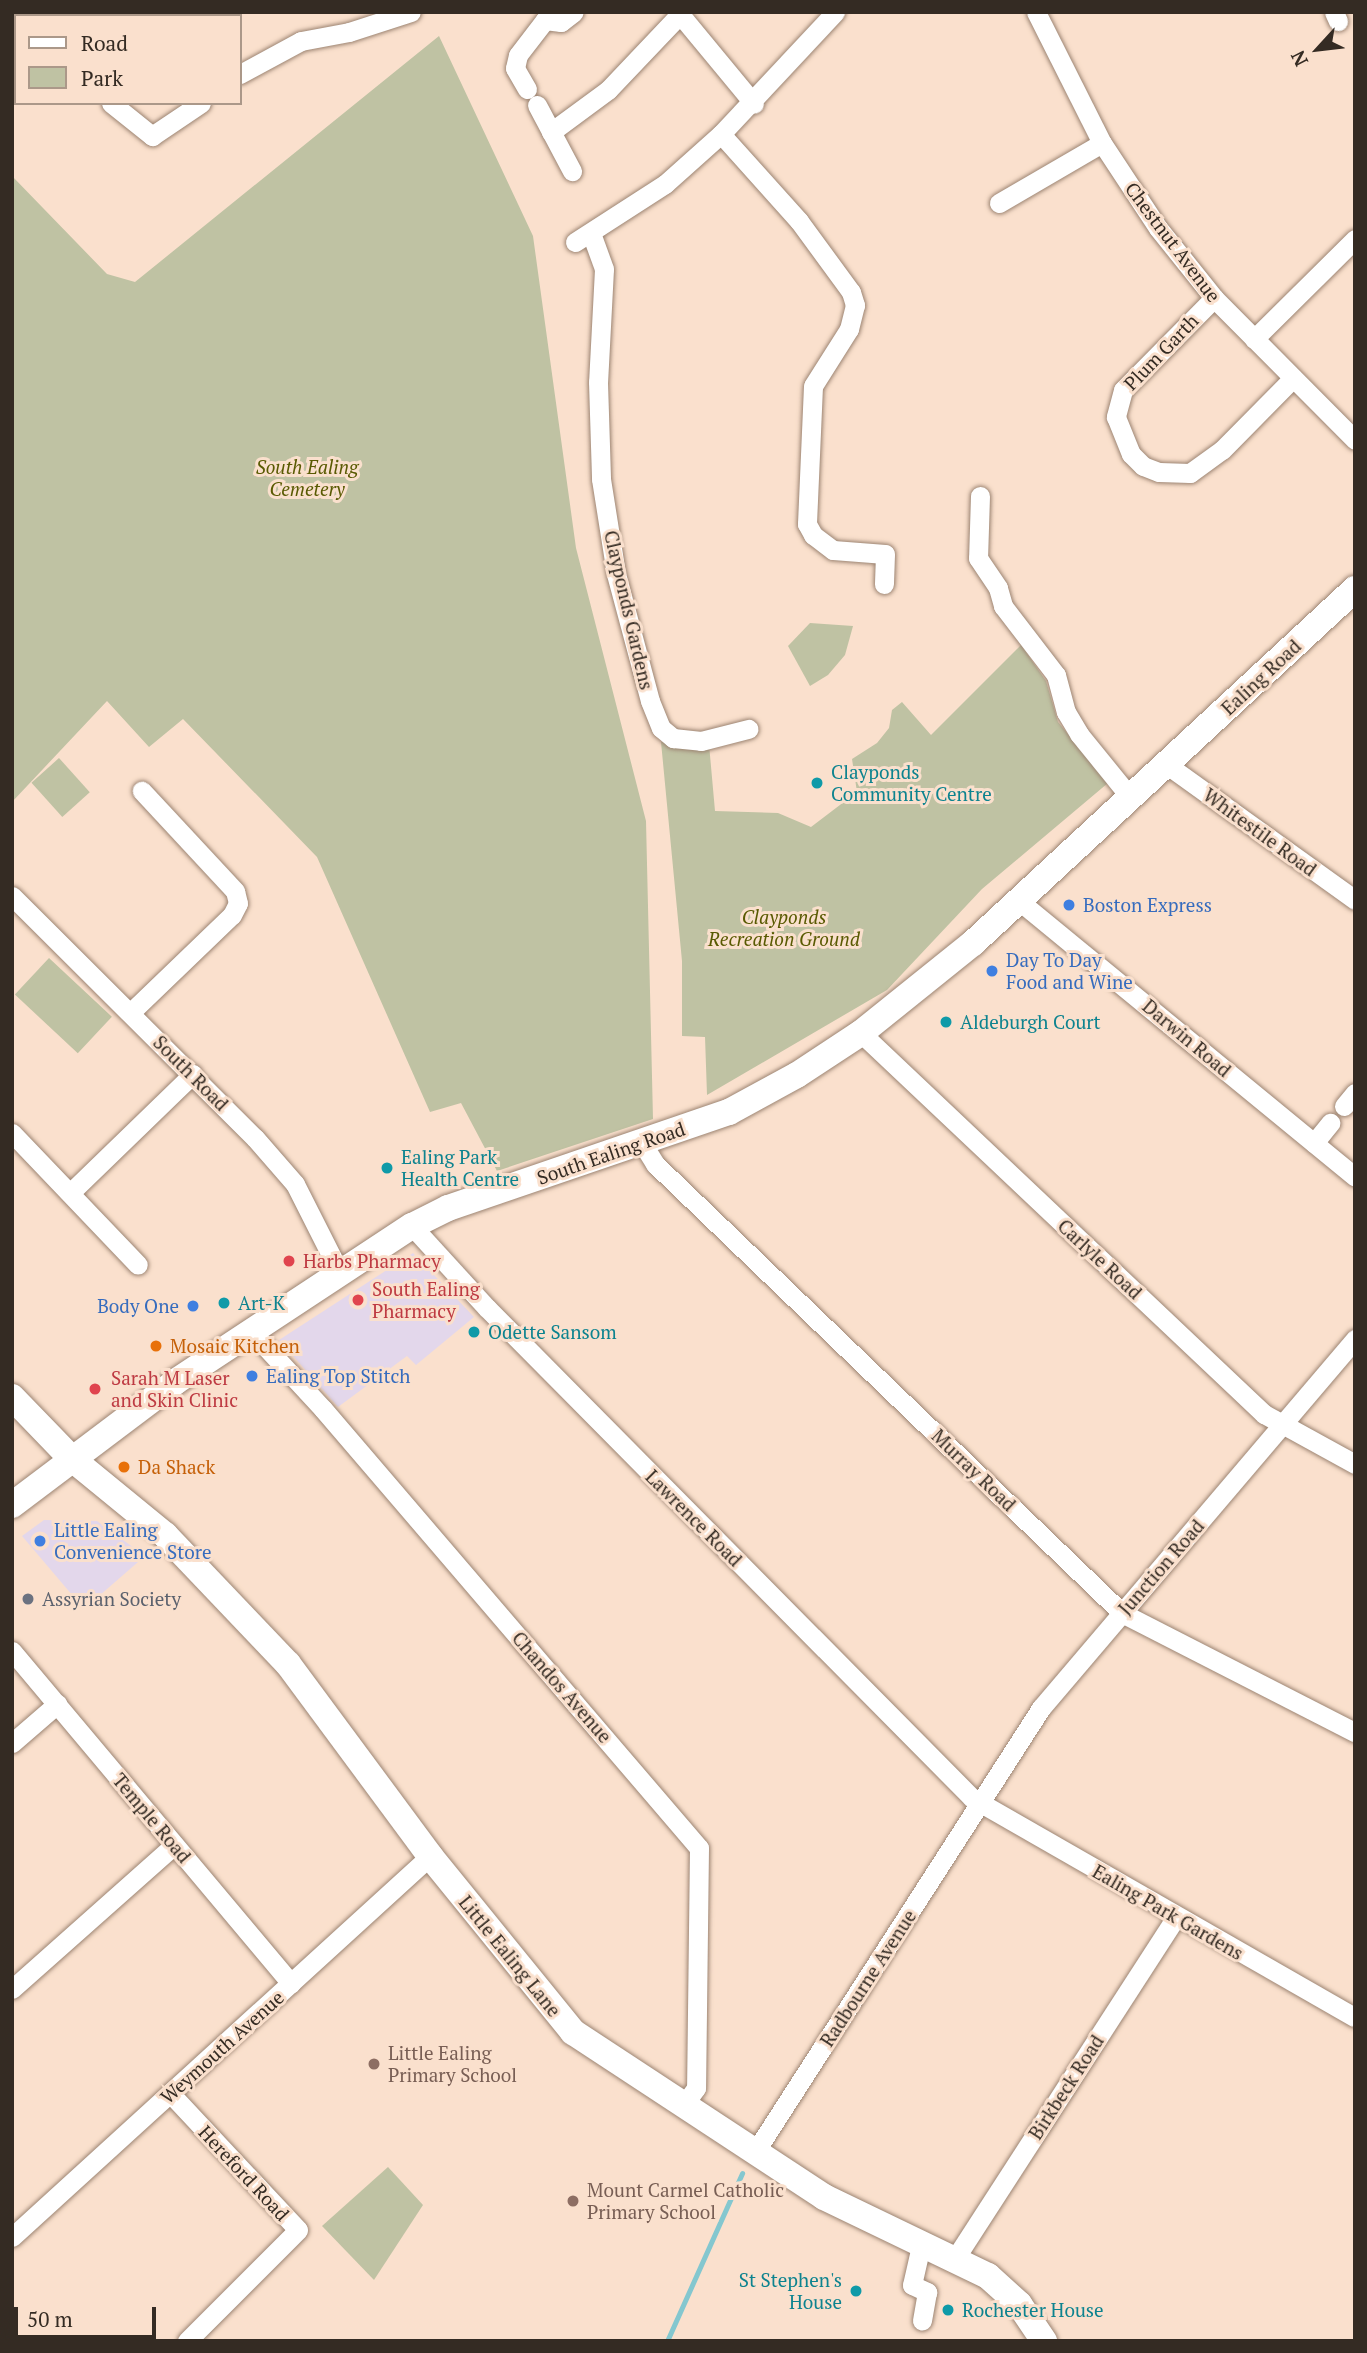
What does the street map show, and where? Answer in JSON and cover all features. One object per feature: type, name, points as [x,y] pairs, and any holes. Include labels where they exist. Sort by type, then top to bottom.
[{"type":"main road","name":"Ealing Road","points":[[1018,900],[1355,589]]},
{"type":"main road","name":"South Ealing Road","points":[[12,1505],[71,1458],[251,1331],[412,1226],[447,1208],[729,1112],[797,1075],[920,990],[1018,900]]},
{"type":"main road","name":"Little Ealing Lane","points":[[12,1397],[71,1458],[165,1535],[288,1664],[430,1856],[560,2019],[597,2050],[824,2197],[956,2257],[1004,2289],[1044,2341]]},
{"type":"street","points":[[242,73],[301,41],[349,32],[411,12]]},
{"type":"street","points":[[572,171],[514,62],[541,16],[561,22],[574,12]]},
{"type":"street","points":[[835,12],[754,104],[721,134],[799,221],[851,292],[855,305],[849,329],[813,386],[807,524],[813,535],[833,550],[885,554],[884,584]]},
{"type":"street","name":"Chestnut Avenue","points":[[1036,12],[1102,144],[1158,228],[1214,298],[1355,440]]},
{"type":"street","points":[[551,132],[608,90],[679,13],[754,104]]},
{"type":"street","points":[[113,105],[152,136],[198,105]]},
{"type":"street","name":"Clayponds Gardens","points":[[721,134],[665,184],[583,237],[604,269],[598,382],[601,479],[616,574],[650,701],[661,728],[673,738],[701,741],[748,729]]},
{"type":"street","points":[[999,203],[1102,144]]},
{"type":"street","points":[[1254,338],[1355,239]]},
{"type":"street","name":"Plum Garth","points":[[1214,298],[1123,390],[1116,417],[1131,454],[1143,466],[1159,472],[1190,473],[1222,450],[1293,378]]},
{"type":"street","points":[[981,496],[978,558],[998,588],[1003,606],[1056,675],[1066,712],[1079,734],[1130,797]]},
{"type":"street","name":"Whitestile Road","points":[[1166,764],[1355,900]]},
{"type":"street","points":[[130,1013],[232,915],[238,903],[235,891],[142,791]]},
{"type":"street","name":"South Road","points":[[12,896],[78,966],[193,1074],[295,1185],[340,1273]]},
{"type":"street","name":"Darwin Road","points":[[1018,900],[1355,1177]]},
{"type":"street","name":"Carlyle Road","points":[[861,1032],[1281,1426],[1355,1464]]},
{"type":"street","points":[[70,1193],[193,1074]]},
{"type":"street","points":[[1314,1143],[1330,1123]]},
{"type":"street","points":[[12,1133],[138,1265]]},
{"type":"street","name":"Murray Road","points":[[642,1143],[655,1164],[1122,1613],[1355,1732]]},
{"type":"street","name":"Lawrence Road","points":[[412,1226],[497,1318],[982,1805]]},
{"type":"street","name":"Chandos Avenue","points":[[251,1331],[323,1409],[699,1848],[696,2088],[683,2106]]},
{"type":"street","name":"Junction Road","points":[[982,1805],[1041,1708],[1355,1339]]},
{"type":"street","name":"Temple Road","points":[[12,1651],[291,1984]]},
{"type":"street","points":[[12,1743],[57,1704]]},
{"type":"street","name":"Ealing Park Gardens","points":[[982,1805],[1355,2017]]},
{"type":"street","name":"Radbourne Avenue","points":[[755,2152],[982,1805]]},
{"type":"street","points":[[12,1989],[174,1844]]},
{"type":"street","name":"Weymouth Avenue","points":[[12,2236],[430,1856]]},
{"type":"street","name":"Birkbeck Road","points":[[956,2257],[1176,1917]]},
{"type":"street","name":"Hereford Road","points":[[170,2093],[298,2230],[187,2341]]},
{"type":"street","points":[[922,2241],[912,2285],[927,2292],[922,2321]]},
{"type":"shaded area","points":[[413,1253],[474,1317],[416,1365],[407,1356],[338,1407],[279,1340]]},
{"type":"shaded area","points":[[44,1520],[97,1521],[145,1556],[84,1609],[22,1536]]},
{"type":"green space","name":"South Ealing Cemetery","points":[[439,36],[533,236],[576,548],[646,821],[653,1119],[497,1171],[461,1103],[430,1112],[317,857],[183,719],[149,747],[107,701],[12,802],[12,176],[107,274],[135,282]]},
{"type":"green space","points":[[810,623],[853,626],[845,655],[828,675],[810,686],[788,646]]},
{"type":"green space","name":"Clayponds Recreation Ground","points":[[1021,645],[1046,681],[1058,722],[1108,783],[982,889],[887,990],[707,1095],[705,1037],[682,1036],[682,961],[661,742],[709,744],[715,811],[778,813],[811,827],[857,792],[852,759],[877,743],[889,728],[892,710],[902,702],[931,735]]},
{"type":"green space","points":[[59,758],[90,792],[62,817],[32,783]]},
{"type":"green space","points":[[49,958],[112,1017],[78,1053],[15,995]]},
{"type":"green space","points":[[388,2167],[423,2205],[374,2280],[322,2226]]},
{"type":"waterway","points":[[667,2341],[742,2173]]},
{"type":"place","name":"Clayponds Community Centre","points":[[817,783]]},
{"type":"place","name":"Boston Express","points":[[1069,905]]},
{"type":"place","name":"Day To Day Food and Wine","points":[[992,971]]},
{"type":"place","name":"Aldeburgh Court","points":[[946,1022]]},
{"type":"place","name":"Ealing Park Health Centre","points":[[387,1168]]},
{"type":"place","name":"Harbs Pharmacy","points":[[289,1261]]},
{"type":"place","name":"South Ealing Pharmacy","points":[[358,1300]]},
{"type":"place","name":"Art-K","points":[[224,1303]]},
{"type":"place","name":"Body One","points":[[193,1306]]},
{"type":"place","name":"Odette Sansom","points":[[474,1332]]},
{"type":"place","name":"Mosaic Kitchen","points":[[156,1346]]},
{"type":"place","name":"Ealing Top Stitch","points":[[252,1376]]},
{"type":"place","name":"Sarah M Laser and Skin Clinic","points":[[95,1389]]},
{"type":"place","name":"Da Shack","points":[[124,1467]]},
{"type":"place","name":"Little Ealing Convenience Store","points":[[40,1541]]},
{"type":"place","name":"Assyrian Society","points":[[28,1599]]},
{"type":"place","name":"Little Ealing Primary School","points":[[374,2064]]},
{"type":"place","name":"Mount Carmel Catholic Primary School","points":[[573,2201]]},
{"type":"place","name":"St Stephen's House","points":[[856,2291]]},
{"type":"place","name":"Rochester House","points":[[948,2310]]}]
